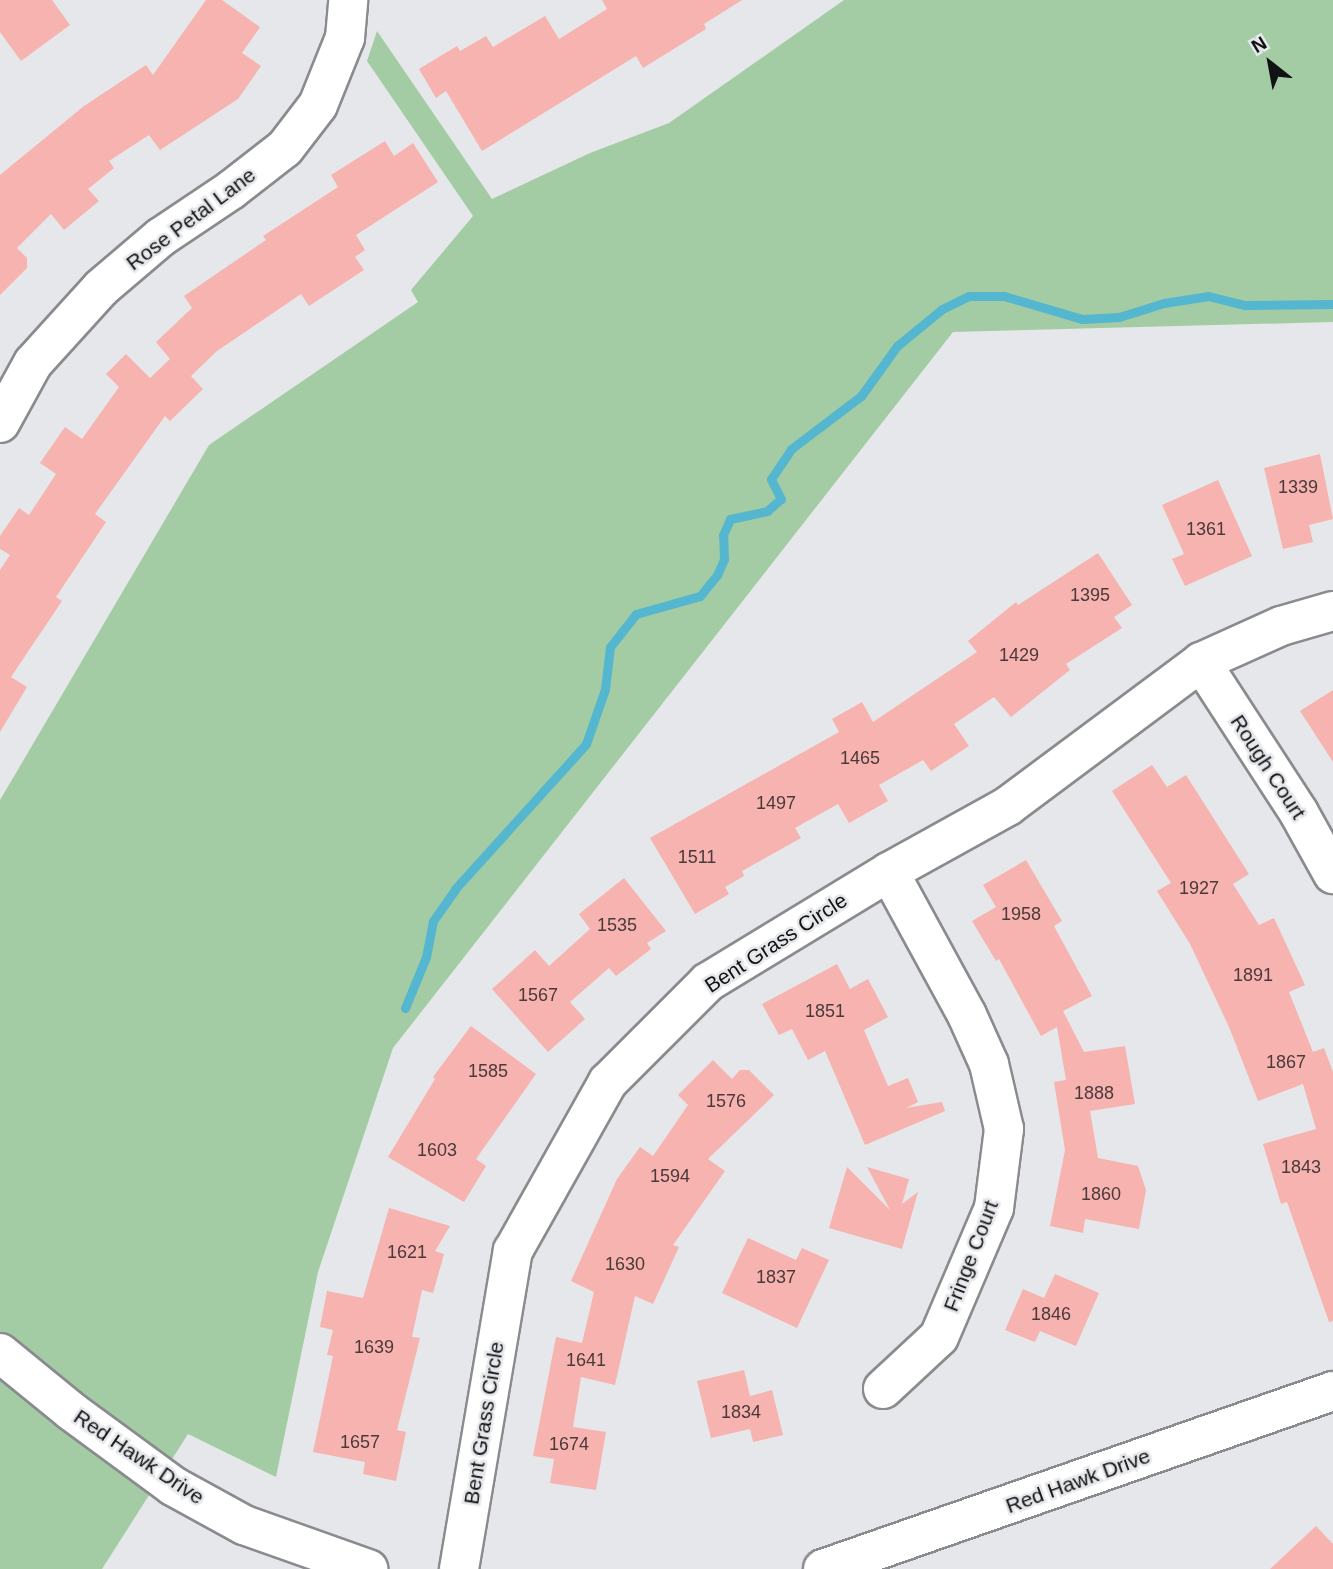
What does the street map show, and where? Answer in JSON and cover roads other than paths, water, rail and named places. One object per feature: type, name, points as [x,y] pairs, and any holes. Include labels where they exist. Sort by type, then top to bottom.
[{"type":"street","name":"Rose Petal Lane","points":[[0,423],[33,363],[101,288],[161,237],[231,190],[285,148],[318,104],[345,38],[348,0]]},
{"type":"street","name":"Bent Grass Circle","points":[[459,1569],[513,1251],[608,1082],[708,982],[889,872],[1008,806],[1200,662],[1281,626],[1333,611]]},
{"type":"street","name":"Rough Court","points":[[1200,662],[1299,813],[1333,874]]},
{"type":"street","name":"Fringe Court","points":[[883,1389],[939,1337],[994,1208],[1004,1129],[989,1064],[967,1015],[889,872]]},
{"type":"street","name":"Red Hawk Drive","points":[[0,1353],[71,1411],[173,1486],[244,1525],[368,1569]]},
{"type":"street","name":"Red Hawk Drive","points":[[823,1569],[1333,1391]]},
{"type":"waterway","points":[[405,1008],[426,957],[433,921],[455,889],[586,744],[605,689],[610,647],[636,614],[700,596],[717,575],[724,559],[723,535],[730,519],[767,511],[781,499],[771,479],[791,449],[861,396],[897,346],[942,309],[969,296],[1004,296],[1082,319],[1119,317],[1164,303],[1208,296],[1245,305],[1333,304]]}]
